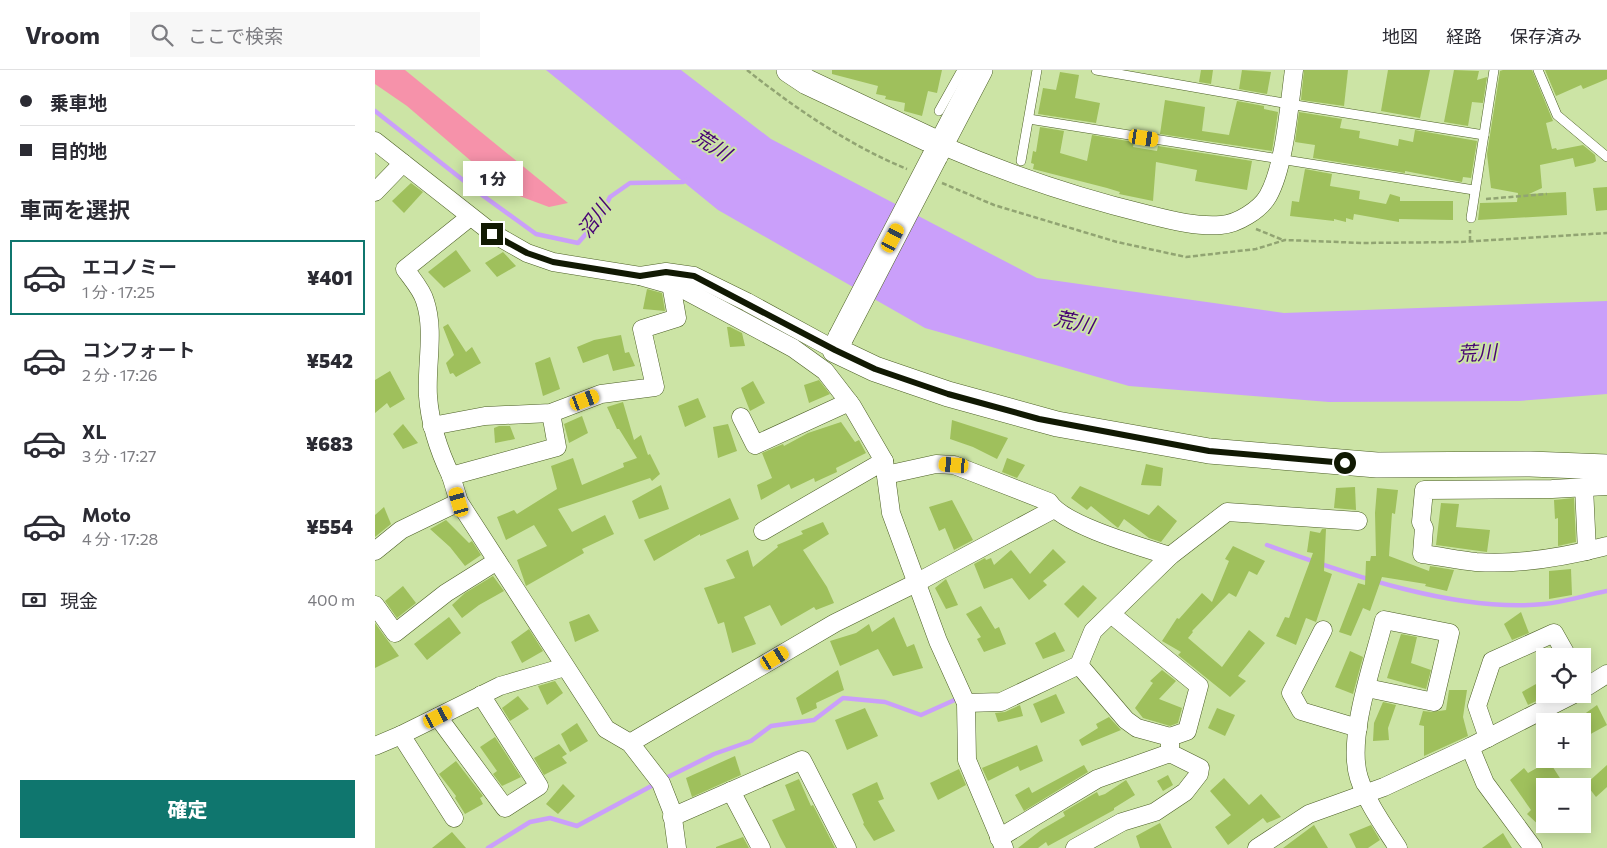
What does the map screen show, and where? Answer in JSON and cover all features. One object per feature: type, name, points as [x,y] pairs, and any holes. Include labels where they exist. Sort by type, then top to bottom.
[{"type":"street","points":[[789,70],[807,82],[941,136],[1033,182],[1124,209],[1203,225],[1222,225],[1235,221],[1255,210],[1267,197],[1279,160],[1294,70]]},
{"type":"street","points":[[838,344],[941,136],[980,70]]},
{"type":"street","points":[[375,141],[492,234],[527,253],[553,262],[640,276],[671,284],[793,348],[825,371],[849,402],[885,468],[891,513],[938,641],[963,697],[967,760],[1003,845],[1097,780],[1170,745],[1187,731],[1199,686],[1111,614]]},
{"type":"street","points":[[375,192],[403,163]]},
{"type":"street","points":[[470,217],[405,269],[425,300],[428,316],[428,396],[432,426],[440,453],[451,476],[459,502],[606,729],[630,743],[657,778],[672,816],[677,848]]},
{"type":"street","points":[[640,276],[666,272],[694,276],[838,344],[875,369],[948,394],[1048,422],[1209,451],[1377,465],[1530,464],[1607,467]]},
{"type":"street","points":[[432,426],[485,416],[551,413],[601,394],[655,387],[642,329],[677,318],[671,284]]},
{"type":"street","points":[[741,417],[755,445],[849,402]]},
{"type":"street","points":[[451,476],[557,447],[551,413]]},
{"type":"street","points":[[763,531],[885,468],[936,464],[954,465],[1049,502],[1054,509],[1079,524],[1165,554]]},
{"type":"street","points":[[1607,486],[1425,490],[1421,522],[1424,528],[1421,554],[1476,562],[1519,561],[1587,551],[1607,546]]},
{"type":"street","points":[[1584,487],[1587,551]]},
{"type":"street","points":[[375,551],[401,530],[459,502]]},
{"type":"street","points":[[630,743],[835,623],[916,583],[1054,509]]},
{"type":"street","points":[[963,697],[1001,702],[1079,665],[1093,631],[1111,614],[1165,554],[1227,512],[1358,521]]},
{"type":"street","points":[[375,604],[395,634],[446,593],[497,561]]},
{"type":"street","points":[[1367,688],[1434,702],[1450,633],[1384,620],[1367,688],[1358,728],[1358,776],[1365,793],[1398,848]]},
{"type":"street","points":[[1323,630],[1291,693],[1301,711],[1358,728]]},
{"type":"street","points":[[1488,738],[1477,706],[1492,661],[1554,633],[1562,648]]},
{"type":"street","points":[[1075,848],[1122,822],[1155,812],[1185,792],[1199,774],[1201,768],[1170,745],[1137,728],[1112,704],[1079,665]]},
{"type":"street","points":[[375,746],[500,686],[565,667]]},
{"type":"street","points":[[1591,683],[1607,674]]},
{"type":"street","points":[[438,717],[505,808],[539,786],[481,695]]},
{"type":"street","points":[[1257,848],[1309,814],[1365,793],[1470,747],[1554,703]]},
{"type":"street","points":[[401,735],[454,818]]},
{"type":"street","points":[[1470,747],[1485,783],[1533,848]]},
{"type":"street","points":[[672,816],[802,760],[847,848]]},
{"type":"street","points":[[731,791],[761,848]]},
{"type":"lane","points":[[941,136],[962,70]]},
{"type":"lane","points":[[1021,161],[1037,70]]},
{"type":"lane","points":[[1096,70],[1289,104],[1484,135]]},
{"type":"lane","points":[[1471,218],[1494,70]]},
{"type":"lane","points":[[1538,70],[1557,115],[1607,157]]},
{"type":"lane","points":[[1029,119],[1474,190]]},
{"type":"path","points":[[1473,200],[1547,194]]},
{"type":"path","points":[[1235,221],[1285,240]]},
{"type":"shaded area","points":[[375,70],[405,70],[568,203],[549,207],[506,191],[407,106],[375,84]]},
{"type":"water","name":"荒川","points":[[546,70],[681,70],[771,139],[1037,278],[1284,313],[1607,301],[1607,394],[1519,401],[1329,402],[1129,386],[925,328],[718,210]]},
{"type":"building","points":[[832,70],[942,70],[937,93],[928,91],[922,116],[904,111],[905,103],[885,99],[886,96],[876,94],[878,86],[832,74]]},
{"type":"building","points":[[1201,70],[1213,70],[1211,84],[1199,82]]},
{"type":"building","points":[[1242,70],[1271,72],[1267,94],[1239,89]]},
{"type":"building","points":[[1304,70],[1348,70],[1344,106],[1301,100]]},
{"type":"building","points":[[1388,70],[1430,70],[1420,118],[1381,111]]},
{"type":"building","points":[[1454,70],[1479,71],[1477,80],[1487,77],[1483,103],[1472,102],[1468,126],[1444,122]]},
{"type":"building","points":[[1532,70],[1553,121],[1546,123],[1552,149],[1556,148],[1557,150],[1583,145],[1595,155],[1596,161],[1593,163],[1575,167],[1573,158],[1540,165],[1542,188],[1529,194],[1566,192],[1567,215],[1478,220],[1480,203],[1517,202],[1518,193],[1491,188],[1487,154],[1500,71]]},
{"type":"building","points":[[1545,70],[1607,70],[1607,79],[1583,89],[1581,85],[1556,96]]},
{"type":"building","points":[[1060,72],[1079,75],[1075,98],[1100,103],[1096,123],[1038,114],[1043,88],[1056,90]]},
{"type":"building","points":[[1165,100],[1205,107],[1202,131],[1229,135],[1237,101],[1264,106],[1264,109],[1278,112],[1272,151],[1160,134]]},
{"type":"building","points":[[1299,112],[1342,119],[1340,128],[1360,131],[1359,138],[1398,146],[1399,139],[1413,142],[1415,130],[1477,141],[1471,178],[1463,177],[1462,182],[1405,171],[1405,173],[1313,158],[1315,145],[1295,142]]},
{"type":"building","points":[[1040,127],[1064,131],[1060,153],[1087,161],[1092,135],[1134,142],[1133,147],[1157,151],[1158,146],[1252,161],[1247,190],[1195,181],[1197,170],[1156,162],[1153,201],[1119,194],[1120,192],[1107,188],[1033,169],[1034,164],[1031,163],[1033,151],[1036,152]]},
{"type":"building","points":[[1305,169],[1332,174],[1330,186],[1360,191],[1359,199],[1386,204],[1390,194],[1400,197],[1400,201],[1453,201],[1453,220],[1399,219],[1399,222],[1354,214],[1353,220],[1346,218],[1346,222],[1334,219],[1334,221],[1290,216],[1292,201],[1299,202]]},
{"type":"building","points":[[411,183],[423,192],[404,213],[392,201]]},
{"type":"building","points":[[1607,187],[1607,210],[1596,211],[1593,188]]},
{"type":"building","points":[[456,250],[471,271],[444,288],[428,272]]},
{"type":"building","points":[[503,252],[516,266],[497,277],[485,263]]},
{"type":"building","points":[[647,289],[662,293],[665,311],[643,309]]},
{"type":"building","points":[[448,324],[466,352],[472,347],[481,363],[456,377],[453,373],[450,374],[446,363],[454,355],[443,327]]},
{"type":"building","points":[[727,327],[742,333],[745,346],[730,347]]},
{"type":"building","points":[[621,335],[625,353],[629,352],[635,366],[613,371],[608,354],[583,363],[577,347],[594,340]]},
{"type":"building","points":[[550,357],[560,389],[543,396],[535,363]]},
{"type":"building","points":[[390,371],[405,399],[390,408],[387,403],[375,413],[375,380]]},
{"type":"building","points":[[819,380],[830,394],[809,403],[804,385]]},
{"type":"building","points":[[753,381],[765,403],[750,411],[741,388]]},
{"type":"building","points":[[698,398],[706,417],[685,427],[678,406]]},
{"type":"building","points":[[623,402],[634,440],[641,435],[648,455],[650,454],[660,474],[652,481],[650,478],[558,509],[572,532],[605,515],[614,534],[582,549],[584,553],[526,586],[517,560],[547,546],[534,525],[506,540],[497,517],[514,510],[517,514],[557,489],[551,466],[573,458],[582,485],[624,467],[623,463],[637,458],[619,429],[617,429],[607,407]]},
{"type":"building","points":[[582,416],[588,433],[569,443],[564,424]]},
{"type":"building","points":[[952,420],[1008,438],[997,459],[973,447],[950,439]]},
{"type":"building","points":[[841,422],[855,442],[859,440],[866,453],[836,468],[837,472],[815,482],[814,478],[791,489],[789,484],[761,500],[757,485],[772,478],[762,453],[783,444],[784,446],[808,433]]},
{"type":"building","points":[[403,424],[418,443],[403,449],[393,434]]},
{"type":"building","points":[[728,424],[737,451],[718,458],[713,427]]},
{"type":"building","points":[[510,426],[515,439],[495,443],[494,428]]},
{"type":"building","points":[[1007,458],[1025,465],[1017,478],[1002,472]]},
{"type":"building","points":[[1146,464],[1163,468],[1161,486],[1141,485]]},
{"type":"building","points":[[661,485],[669,509],[639,519],[632,501]]},
{"type":"building","points":[[1080,486],[1149,515],[1158,505],[1177,521],[1161,542],[1149,538],[1124,519],[1118,528],[1091,506],[1087,510],[1071,498]]},
{"type":"building","points":[[1355,487],[1356,510],[1334,508],[1336,488]]},
{"type":"building","points":[[1377,488],[1398,490],[1395,514],[1392,513],[1389,556],[1429,571],[1430,566],[1454,570],[1447,591],[1425,586],[1426,584],[1382,577],[1370,611],[1363,608],[1351,636],[1339,632],[1358,583],[1365,585],[1366,561],[1370,561],[1371,556],[1376,556],[1375,513]]},
{"type":"building","points":[[730,498],[739,519],[700,536],[700,534],[654,561],[644,540]]},
{"type":"building","points":[[1574,498],[1576,542],[1558,546],[1558,518],[1555,519],[1554,500]]},
{"type":"building","points":[[952,500],[973,540],[954,550],[945,528],[939,531],[929,507]]},
{"type":"building","points":[[1441,503],[1459,504],[1456,527],[1490,530],[1487,552],[1436,545]]},
{"type":"building","points":[[384,507],[391,524],[375,537],[375,515]]},
{"type":"building","points":[[446,520],[469,543],[472,541],[481,555],[465,566],[450,547],[430,529]]},
{"type":"building","points":[[823,522],[829,534],[803,550],[827,587],[834,603],[816,610],[814,607],[781,626],[770,605],[744,617],[756,644],[732,653],[724,622],[718,624],[704,588],[735,578],[726,560],[748,550],[753,567],[778,547],[777,545],[803,534],[801,531]]},
{"type":"building","points":[[1322,529],[1326,529],[1324,571],[1332,574],[1316,622],[1306,618],[1296,645],[1276,636],[1285,617],[1289,618],[1313,553],[1307,552],[1310,531],[1320,533]]},
{"type":"building","points":[[1233,546],[1265,561],[1257,575],[1249,571],[1236,597],[1229,593],[1192,631],[1188,638],[1222,667],[1249,630],[1265,643],[1238,676],[1246,681],[1230,697],[1178,655],[1181,652],[1162,641],[1177,618],[1179,619],[1202,593],[1212,602],[1229,561],[1225,559]]},
{"type":"building","points":[[1053,549],[1066,562],[1043,581],[1047,585],[1029,600],[1012,578],[984,589],[974,564],[985,558],[986,560],[991,558],[994,565],[1011,550],[1030,574]]},
{"type":"building","points":[[1571,569],[1572,595],[1549,599],[1549,571]]},
{"type":"building","points":[[493,576],[504,591],[479,605],[462,618],[452,605],[465,593]]},
{"type":"building","points":[[946,579],[958,605],[946,609],[935,588]]},
{"type":"building","points":[[1083,585],[1097,598],[1078,618],[1064,604]]},
{"type":"building","points":[[403,586],[416,603],[397,618],[385,601]]},
{"type":"building","points":[[981,606],[995,629],[999,627],[1006,644],[984,652],[977,639],[981,637],[966,614]]},
{"type":"building","points":[[1521,612],[1529,633],[1512,640],[1504,624]]},
{"type":"building","points":[[589,614],[599,631],[575,642],[569,622]]},
{"type":"building","points":[[449,617],[461,633],[427,660],[414,644]]},
{"type":"building","points":[[894,617],[907,647],[914,644],[923,668],[893,676],[878,649],[840,666],[830,641],[856,633],[869,624],[872,632]]},
{"type":"building","points":[[375,623],[399,656],[375,668]]},
{"type":"building","points":[[529,629],[543,651],[522,663],[511,642]]},
{"type":"building","points":[[1055,632],[1065,651],[1043,659],[1035,643]]},
{"type":"building","points":[[1401,634],[1417,637],[1411,663],[1431,670],[1426,689],[1387,678]]},
{"type":"building","points":[[1350,651],[1363,657],[1353,694],[1335,687]]},
{"type":"building","points":[[838,670],[844,690],[816,703],[817,708],[802,715],[796,698]]},
{"type":"building","points":[[1162,670],[1176,681],[1159,699],[1182,708],[1178,723],[1170,726],[1143,718],[1135,708],[1153,683],[1150,681]]},
{"type":"building","points":[[555,681],[563,693],[547,705],[538,686]]},
{"type":"building","points":[[1536,684],[1536,701],[1528,705],[1522,692]]},
{"type":"building","points":[[1449,690],[1467,690],[1463,717],[1468,736],[1424,756],[1424,726],[1419,725],[1423,711],[1446,710]]},
{"type":"building","points":[[1056,694],[1065,713],[1041,723],[1033,704]]},
{"type":"building","points":[[518,696],[529,709],[510,721],[502,708]]},
{"type":"building","points":[[1383,702],[1396,705],[1388,728],[1389,740],[1373,741],[1374,723]]},
{"type":"building","points":[[1020,705],[1023,716],[998,722],[995,713],[1005,712]]},
{"type":"building","points":[[1597,705],[1607,725],[1591,734],[1591,713],[1586,713]]},
{"type":"building","points":[[865,708],[878,736],[847,750],[835,720]]},
{"type":"building","points":[[1217,708],[1235,715],[1225,736],[1208,728]]},
{"type":"building","points":[[1109,717],[1121,730],[1082,746],[1079,740],[1098,728],[1096,724]]},
{"type":"building","points":[[577,723],[588,741],[570,752],[561,734]]},
{"type":"building","points":[[495,737],[521,777],[502,786],[493,774],[497,771],[480,747]]},
{"type":"building","points":[[559,744],[567,754],[562,757],[567,763],[544,775],[534,758]]},
{"type":"building","points":[[1037,745],[1043,761],[1020,771],[1018,766],[988,781],[982,768]]},
{"type":"building","points":[[735,756],[741,775],[692,797],[686,778]]},
{"type":"building","points":[[456,761],[483,796],[480,798],[483,804],[465,814],[455,798],[456,796],[439,774]]},
{"type":"building","points":[[1084,765],[1088,772],[1024,811],[1015,795],[1029,787],[1032,793]]},
{"type":"building","points":[[1607,765],[1607,787],[1596,797],[1591,790],[1591,779]]},
{"type":"building","points":[[1524,768],[1528,773],[1537,768],[1553,768],[1560,778],[1536,778],[1536,822],[1527,814],[1531,810],[1510,780]]},
{"type":"building","points":[[959,769],[966,785],[938,800],[930,783]]},
{"type":"building","points":[[1168,775],[1173,785],[1163,791],[1157,781]]},
{"type":"building","points":[[1224,778],[1249,805],[1261,794],[1281,817],[1267,823],[1263,818],[1228,845],[1215,827],[1231,815],[1210,791]]},
{"type":"building","points":[[799,779],[811,806],[813,805],[835,848],[786,848],[780,837],[772,820],[795,810],[785,785]]},
{"type":"building","points":[[1126,780],[1135,795],[1114,808],[1114,810],[1048,846],[1046,842],[1038,848],[1018,848],[1041,830],[1065,816],[1063,812],[1097,792],[1099,796],[1105,794]]},
{"type":"building","points":[[877,782],[884,799],[878,801],[895,831],[874,841],[863,824],[852,794]]},
{"type":"building","points":[[563,784],[575,796],[558,814],[546,804]]},
{"type":"building","points":[[1160,823],[1172,848],[1140,848],[1136,836]]},
{"type":"building","points":[[1314,825],[1328,848],[1283,848]]},
{"type":"building","points":[[1371,825],[1380,840],[1368,848],[1356,848],[1349,834]]},
{"type":"building","points":[[452,832],[466,848],[432,848]]},
{"type":"building","points":[[1503,833],[1512,848],[1482,848]]},
{"type":"building","points":[[743,837],[749,848],[716,848],[716,847]]},
{"type":"waterway","name":"沼川","points":[[375,111],[482,195],[536,234],[578,243],[599,219],[610,197],[630,183],[683,182],[688,179]]},
{"type":"waterway","points":[[1267,545],[1332,568],[1403,589],[1476,603],[1544,604],[1607,591]]},
{"type":"waterway","points":[[664,779],[714,754],[751,741],[771,726],[814,720],[843,698],[885,702],[921,715],[959,698]]},
{"type":"waterway","points":[[488,848],[530,822],[550,818],[577,826],[657,783]]},
{"type":"route","points":[[492,234],[527,253],[553,262],[640,276],[666,272],[694,276],[747,302],[803,334],[875,369],[948,394],[1057,424],[1209,451],[1345,463]]}]
